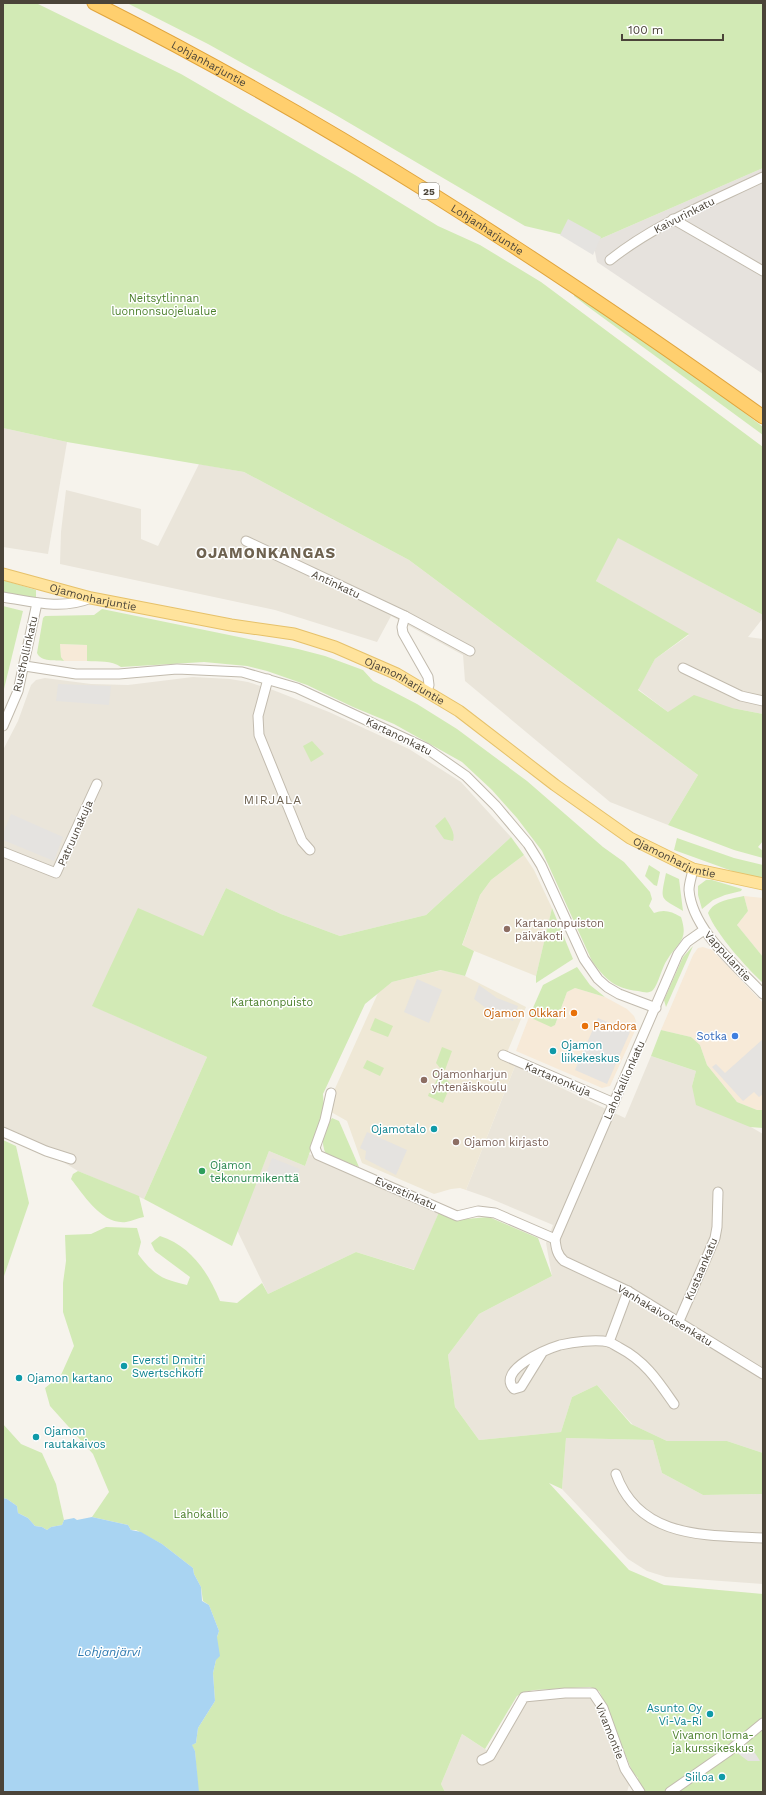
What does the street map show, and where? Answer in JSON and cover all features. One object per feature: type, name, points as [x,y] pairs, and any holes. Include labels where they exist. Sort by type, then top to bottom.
[{"type":"highway","name":"Lohjanharjuntie","points":[[94,3],[207,61],[414,182],[588,294],[763,416]]},
{"type":"main road","name":"Ojamonharjuntie","points":[[3,574],[91,598],[231,625],[294,634],[335,647],[397,674],[459,711],[555,785],[630,838],[694,869],[763,884]]},
{"type":"street","name":"Kaivurinkatu","points":[[610,260],[636,241],[674,219],[763,177]]},
{"type":"street","points":[[674,219],[763,271]]},
{"type":"street","name":"Antinkatu","points":[[246,541],[405,616],[470,651]]},
{"type":"street","points":[[3,597],[59,605],[79,603],[91,598]]},
{"type":"street","name":"Rusthollinkatu","points":[[3,726],[18,691],[25,666],[37,603]]},
{"type":"street","points":[[405,616],[402,627],[403,633],[428,677],[429,685],[426,691]]},
{"type":"street","name":"Kartanonkatu","points":[[25,666],[76,674],[119,674],[176,669],[242,672],[297,688],[426,748],[466,776],[496,806],[528,844],[541,865],[582,954],[598,979],[607,987],[619,994],[656,1008]]},
{"type":"street","points":[[683,668],[741,696],[763,701]]},
{"type":"street","points":[[268,679],[258,716],[258,735],[302,842],[310,850]]},
{"type":"street","name":"Patruunakuja","points":[[3,852],[56,873],[97,784]]},
{"type":"street","name":"Vappulantie","points":[[694,869],[689,888],[692,904],[704,930],[763,994]]},
{"type":"street","name":"Lahokallionkatu","points":[[555,1239],[678,954],[687,942],[704,930]]},
{"type":"street","name":"Kartanonkuja","points":[[503,1055],[614,1103]]},
{"type":"street","name":"Everstinkatu","points":[[331,1093],[325,1120],[315,1148],[318,1155],[457,1216],[478,1211],[495,1213],[555,1239]]},
{"type":"street","points":[[3,1132],[46,1151],[71,1159]]},
{"type":"street","name":"Kustaankatu","points":[[679,1322],[715,1238],[718,1227],[718,1192]]},
{"type":"street","name":"Vanhakaivoksenkatu","points":[[555,1239],[558,1253],[564,1261],[628,1291],[763,1374]]},
{"type":"street","points":[[609,1342],[628,1291]]},
{"type":"street","points":[[542,1353],[561,1345],[575,1342],[609,1342],[632,1354],[642,1362],[652,1373],[674,1404]]},
{"type":"street","points":[[616,1474],[622,1489],[636,1507],[656,1522],[680,1530],[700,1534],[763,1538]]},
{"type":"street","name":"Vivamontie","points":[[482,1760],[490,1756],[524,1697],[565,1693],[593,1693],[604,1708],[625,1770],[640,1792]]},
{"type":"street","points":[[670,1792],[729,1752],[763,1723]]},
{"type":"shaded area","points":[[763,168],[763,374],[597,262],[593,242]]},
{"type":"shaded area","points":[[568,219],[601,237],[593,255],[560,235]]},
{"type":"shaded area","points":[[3,428],[67,442],[48,554],[3,547]]},
{"type":"shaded area","points":[[199,464],[244,472],[409,560],[698,775],[668,825],[610,802],[465,681],[463,655],[391,616],[377,642],[275,610],[60,564],[61,532],[66,490],[141,509],[141,539],[158,546]]},
{"type":"shaded area","points":[[617,537],[763,615],[763,618],[748,637],[763,639],[763,714],[732,708],[668,712],[638,689],[655,659],[689,635],[596,581]]},
{"type":"shaded area","points":[[60,644],[87,645],[87,661],[64,661],[61,657]]},
{"type":"shaded area","points":[[193,677],[230,679],[248,682],[273,690],[329,712],[409,749],[461,782],[511,837],[426,915],[340,936],[281,914],[226,888],[203,936],[93,1006],[207,1057],[144,1199],[78,1171],[20,1136],[3,1129],[3,750],[18,721],[31,685],[36,680],[45,678],[91,684],[128,685]]},
{"type":"shaded area","points":[[58,684],[111,686],[109,705],[56,701]]},
{"type":"shaded area","points":[[11,814],[63,837],[54,861],[3,840],[3,834]]},
{"type":"shaded area","name":"Kartanonpuiston päiväkoti","points":[[524,855],[534,870],[552,908],[536,976],[462,946],[480,895],[491,880]]},
{"type":"shaded area","points":[[744,896],[763,898],[763,957],[737,925],[748,911]]},
{"type":"shaded area","points":[[703,947],[712,950],[763,1003],[763,1110],[757,1110],[737,1102],[707,1065],[700,1045],[691,1037],[661,1030],[693,955],[698,948]]},
{"type":"shaded area","name":"Ojamonharjun yhtenäiskoulu","points":[[442,970],[465,976],[526,1007],[504,1060],[515,1066],[466,1190],[460,1188],[451,1189],[434,1194],[362,1163],[347,1121],[331,1112],[333,1093],[378,993],[392,982]]},
{"type":"shaded area","points":[[417,979],[442,990],[429,1023],[404,1012]]},
{"type":"shaded area","points":[[479,985],[497,998],[518,1006],[513,1021],[491,1012],[474,999]]},
{"type":"shaded area","points":[[575,988],[605,997],[627,1009],[634,1016],[636,1021],[634,1033],[610,1086],[602,1088],[516,1051],[529,1017],[551,1026],[555,1025],[567,992]]},
{"type":"shaded area","points":[[598,1018],[630,1032],[607,1084],[575,1070]]},
{"type":"shaded area","points":[[763,1039],[763,1094],[759,1097],[754,1092],[743,1101],[712,1067],[716,1064],[725,1073]]},
{"type":"shaded area","points":[[651,1056],[696,1071],[692,1086],[744,1123],[763,1134],[763,1453],[727,1441],[667,1441],[633,1425],[597,1385],[572,1397],[561,1432],[479,1440],[455,1407],[448,1355],[479,1314],[552,1276],[546,1243],[553,1225],[466,1190],[515,1066],[625,1118]]},
{"type":"shaded area","points":[[367,1132],[407,1150],[396,1175],[365,1159],[366,1151],[360,1148]]},
{"type":"shaded area","points":[[269,1151],[305,1166],[309,1154],[439,1212],[415,1270],[356,1252],[268,1294],[237,1230]]},
{"type":"shaded area","points":[[272,1158],[300,1169],[293,1185],[266,1174]]},
{"type":"shaded area","points":[[566,1438],[653,1440],[662,1473],[703,1495],[763,1494],[763,1584],[666,1577],[647,1571],[628,1559],[562,1489]]},
{"type":"shaded area","points":[[591,1696],[604,1718],[630,1782],[627,1792],[445,1792],[441,1784],[462,1734],[494,1755],[526,1699]]},
{"type":"shaded area","points":[[744,1744],[755,1753],[760,1761],[748,1761],[736,1752]]},
{"type":"green space","name":"Neitsytlinnan luonnonsuojelualue","points":[[3,3],[36,3],[181,74],[355,175],[438,226],[480,245],[541,282],[763,447],[763,615],[618,538],[596,581],[689,634],[655,659],[638,690],[668,712],[694,695],[732,708],[763,714],[763,841],[758,847],[763,851],[763,858],[734,850],[668,825],[698,775],[409,560],[244,472],[67,442],[3,428]]},
{"type":"green space","points":[[127,3],[763,3],[763,168],[593,242],[525,226],[334,114],[208,44]]},
{"type":"green space","points":[[574,292],[711,387],[763,427],[763,435],[587,306],[574,296]]},
{"type":"green space","points":[[3,580],[36,590],[36,598],[3,594]]},
{"type":"green space","points":[[3,606],[23,611],[3,693]]},
{"type":"green space","points":[[102,609],[298,649],[325,656],[363,670],[373,681],[417,704],[457,729],[527,781],[603,847],[624,862],[650,892],[652,899],[649,906],[654,913],[668,911],[681,917],[684,931],[683,936],[665,963],[655,988],[648,992],[630,990],[611,982],[606,978],[592,961],[542,851],[517,818],[492,790],[462,762],[394,724],[353,707],[307,685],[267,671],[247,666],[204,662],[121,667],[109,662],[87,661],[87,645],[60,644],[61,657],[64,661],[49,660],[39,656],[37,653],[43,618],[45,616],[94,615]]},
{"type":"green space","points":[[312,741],[324,754],[311,762],[303,746]]},
{"type":"green space","points":[[445,817],[454,835],[453,841],[444,839],[435,826]]},
{"type":"green space","name":"Kartanonpuisto","points":[[511,837],[524,855],[491,880],[480,895],[462,945],[474,951],[465,976],[441,970],[392,982],[365,1004],[323,1094],[324,1111],[305,1166],[269,1151],[232,1246],[144,1199],[207,1057],[92,1006],[138,908],[203,936],[226,888],[281,914],[340,936],[426,915]]},
{"type":"green space","points":[[677,838],[734,858],[763,865],[763,879],[746,876],[674,850]]},
{"type":"green space","points":[[649,865],[660,872],[657,886],[645,876]]},
{"type":"green space","points":[[666,873],[679,879],[683,911],[664,898],[663,889]]},
{"type":"green space","points":[[706,880],[712,880],[742,889],[741,891],[713,900],[702,909],[698,895],[698,886]]},
{"type":"green space","points":[[744,896],[748,911],[737,925],[763,957],[763,983],[724,940],[708,913],[714,905],[729,899]]},
{"type":"green space","points":[[552,908],[573,959],[536,983],[536,976]]},
{"type":"green space","points":[[693,946],[666,1007],[664,1000],[683,957]]},
{"type":"green space","points":[[577,967],[590,985],[605,997],[575,988],[567,992],[555,1025],[551,1027],[529,1017],[543,985]]},
{"type":"green space","points":[[375,1018],[393,1026],[388,1037],[370,1030]]},
{"type":"green space","points":[[661,1030],[691,1037],[700,1045],[707,1065],[737,1102],[757,1110],[763,1110],[763,1128],[750,1127],[696,1105],[692,1086],[696,1071],[651,1056]]},
{"type":"green space","points":[[442,1047],[452,1051],[445,1070],[440,1068],[436,1063]]},
{"type":"green space","points":[[367,1060],[384,1068],[380,1076],[363,1068]]},
{"type":"green space","points":[[435,1068],[451,1084],[443,1103],[428,1096],[429,1093],[431,1093],[437,1079],[432,1073]]},
{"type":"green space","points":[[332,1118],[339,1121],[359,1167],[326,1154],[323,1145],[323,1135],[326,1126]]},
{"type":"green space","points":[[3,1140],[16,1146],[29,1203],[3,1279]]},
{"type":"green space","points":[[78,1171],[139,1196],[144,1217],[126,1222],[117,1222],[101,1214],[87,1200],[71,1179],[73,1174]]},
{"type":"green space","points":[[439,1212],[454,1220],[489,1217],[538,1238],[552,1276],[479,1314],[448,1355],[455,1407],[479,1440],[561,1432],[572,1397],[597,1385],[631,1424],[667,1441],[727,1441],[763,1453],[763,1494],[703,1495],[662,1473],[653,1440],[566,1438],[562,1489],[549,1483],[629,1570],[664,1585],[763,1594],[763,1792],[639,1792],[638,1778],[632,1771],[603,1699],[599,1691],[590,1687],[534,1690],[517,1696],[485,1749],[462,1734],[441,1784],[445,1792],[198,1791],[195,1751],[191,1745],[196,1743],[198,1728],[215,1701],[213,1673],[219,1631],[209,1605],[203,1601],[201,1587],[194,1574],[193,1568],[162,1544],[136,1530],[131,1530],[128,1525],[92,1517],[109,1492],[93,1454],[50,1406],[45,1388],[61,1375],[74,1346],[63,1312],[63,1283],[66,1261],[65,1235],[91,1234],[106,1227],[137,1228],[141,1242],[138,1254],[149,1267],[164,1278],[187,1285],[190,1277],[155,1251],[151,1243],[160,1236],[171,1240],[181,1246],[197,1261],[210,1280],[220,1301],[237,1303],[262,1283],[268,1294],[356,1252],[414,1270]]},
{"type":"green space","points":[[3,1424],[21,1444],[42,1453],[56,1484],[64,1520],[62,1525],[51,1527],[47,1530],[42,1527],[35,1526],[28,1518],[18,1513],[17,1506],[3,1498]]},
{"type":"water","name":"Lohjanjärvi","points":[[3,1498],[17,1506],[18,1513],[28,1518],[35,1526],[42,1527],[47,1530],[51,1527],[62,1525],[64,1520],[74,1518],[77,1520],[92,1517],[128,1525],[131,1530],[141,1532],[162,1544],[193,1568],[194,1574],[201,1587],[202,1601],[209,1605],[219,1631],[217,1637],[220,1656],[216,1660],[213,1673],[215,1701],[198,1728],[196,1743],[192,1745],[195,1751],[199,1792],[3,1792]]},
{"type":"place","name":"Kartanonpuiston päiväkoti","points":[[507,929]]},
{"type":"place","name":"Ojamon Olkkari","points":[[574,1013]]},
{"type":"place","name":"Pandora","points":[[585,1026]]},
{"type":"place","name":"Sotka","points":[[735,1036]]},
{"type":"place","name":"Ojamon liikekeskus","points":[[553,1051]]},
{"type":"place","name":"Ojamonharjun yhtenäiskoulu","points":[[424,1080]]},
{"type":"place","name":"Ojamotalo","points":[[434,1129]]},
{"type":"place","name":"Ojamon kirjasto","points":[[456,1142]]},
{"type":"place","name":"Ojamon tekonurmikenttä","points":[[202,1171]]},
{"type":"place","name":"Eversti Dmitri Swertschkoff","points":[[124,1366]]},
{"type":"place","name":"Ojamon kartano","points":[[19,1378]]},
{"type":"place","name":"Ojamon rautakaivos","points":[[36,1437]]},
{"type":"place","name":"Asunto Oy Vi-Va-Ri","points":[[710,1714]]},
{"type":"place","name":"Siiloa","points":[[722,1777]]},
{"type":"district","name":"OJAMONKANGAS","points":[[266,553]]},
{"type":"district","name":"MIRJALA","points":[[273,800]]},
{"type":"park label","name":"Lahokallio","points":[[201,1514]]},
{"type":"park label","name":"Vivamon loma- ja kurssikeskus","points":[[713,1741]]}]
